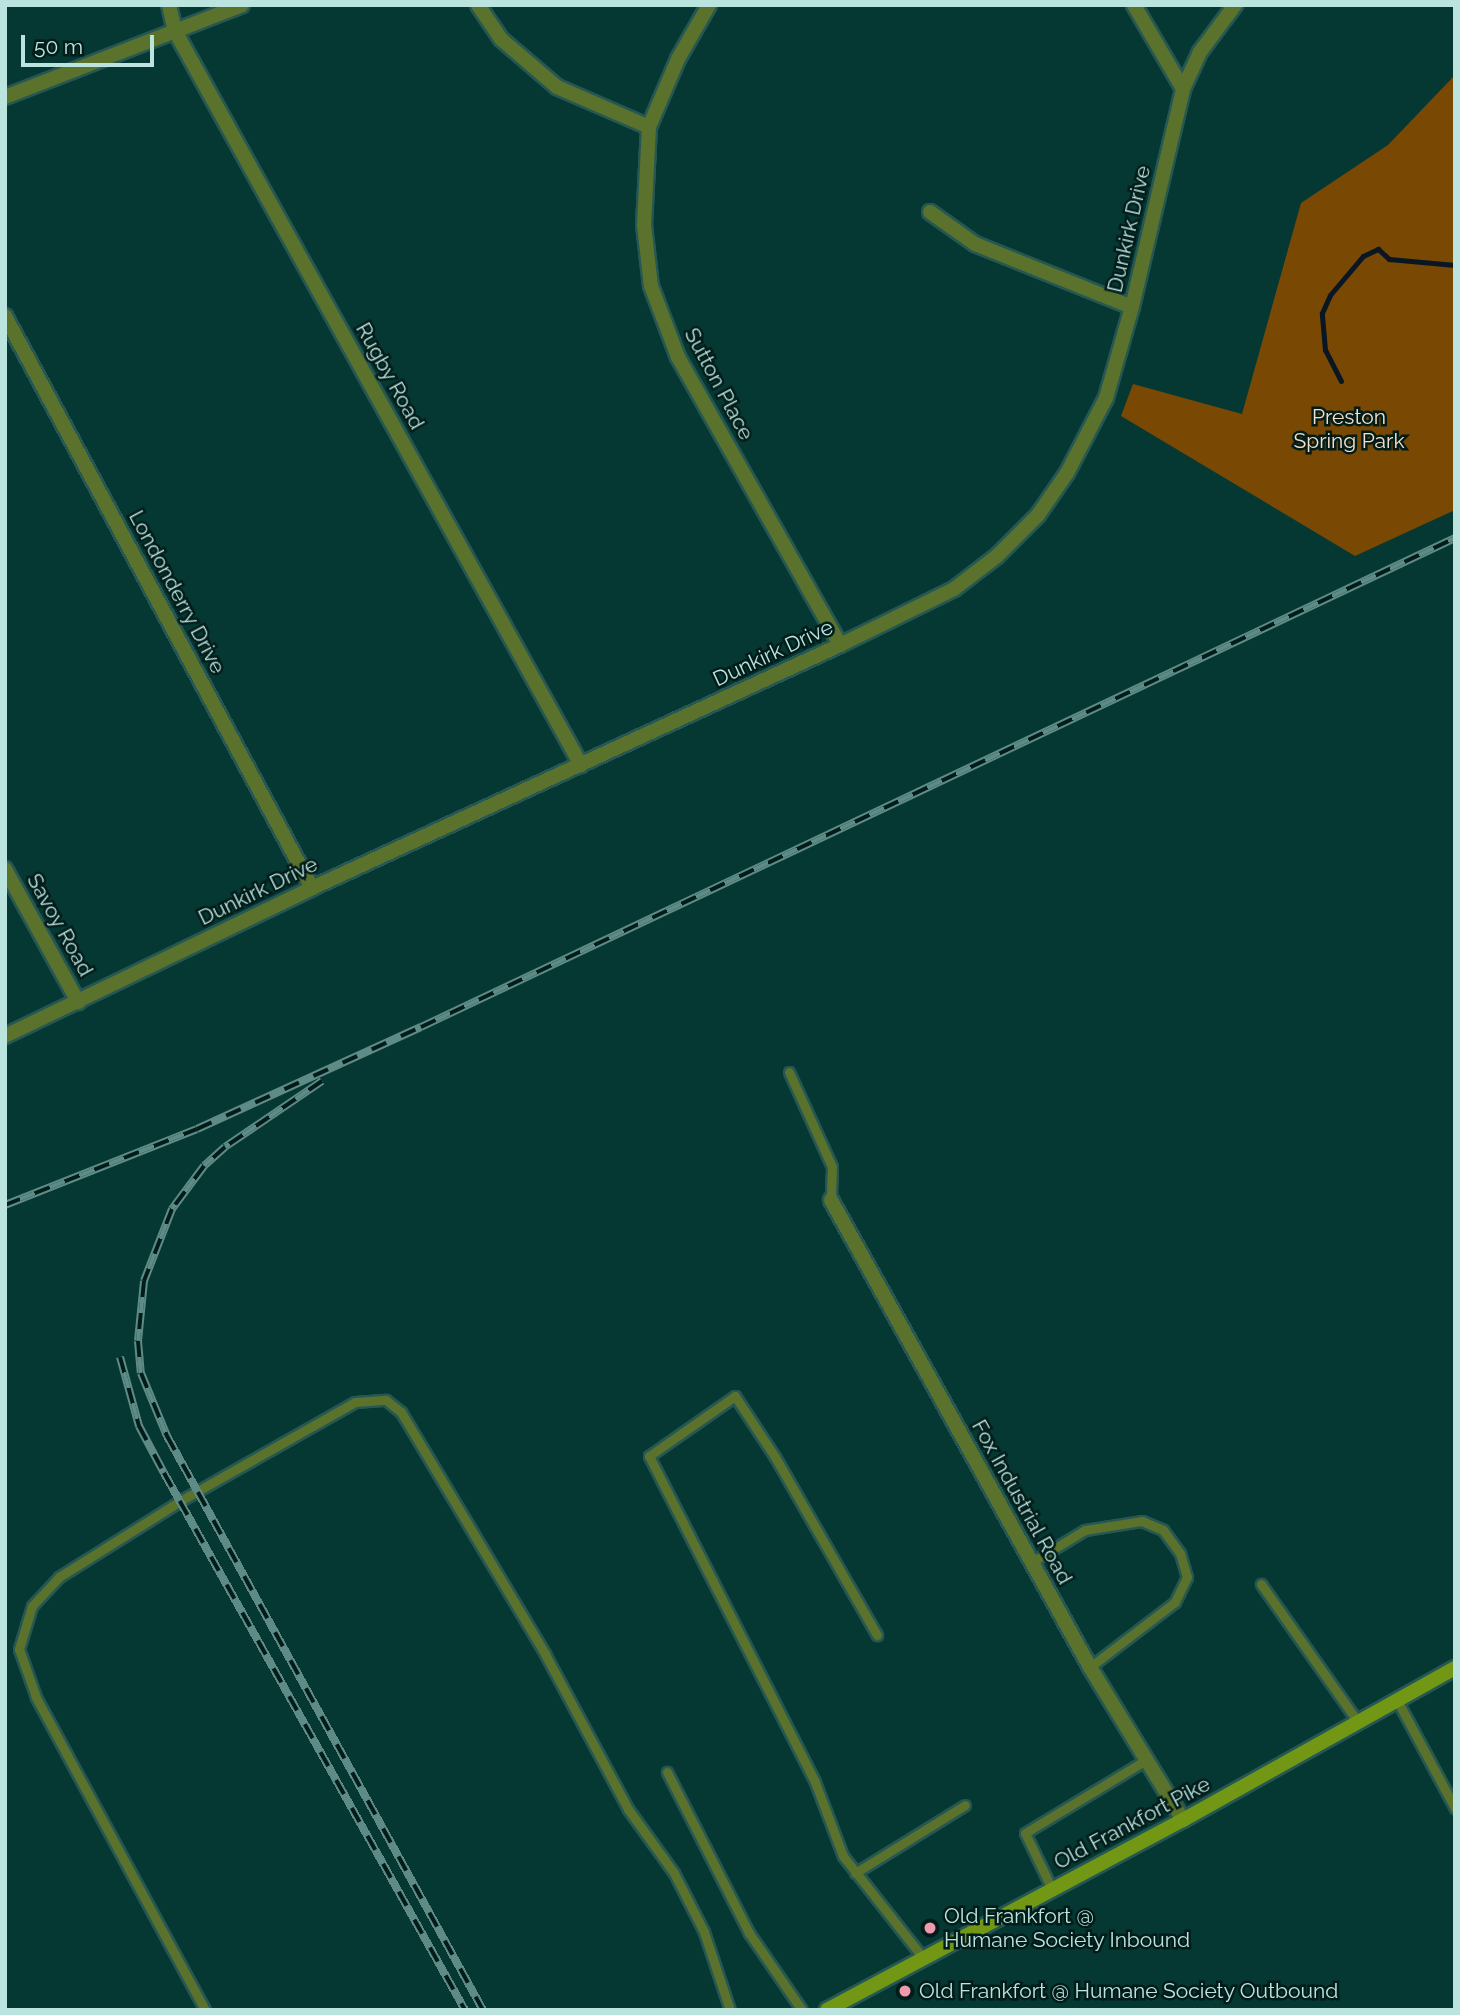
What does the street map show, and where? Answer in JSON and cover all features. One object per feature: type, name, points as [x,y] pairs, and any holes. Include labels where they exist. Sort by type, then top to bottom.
[{"type":"main road","name":"Old Frankfort Pike","points":[[827,2010],[1183,1820],[1455,1668]]},
{"type":"street","name":"Rugby Road","points":[[169,5],[175,32],[581,765]]},
{"type":"street","points":[[5,97],[242,5]]},
{"type":"street","points":[[478,5],[500,38],[557,87],[649,127]]},
{"type":"street","name":"Sutton Place","points":[[709,5],[678,59],[649,127],[644,225],[651,286],[678,357],[841,645]]},
{"type":"street","points":[[1134,5],[1183,89]]},
{"type":"street","name":"Dunkirk Drive","points":[[5,1036],[312,888],[841,645],[954,589],[997,556],[1038,515],[1089,436],[1106,398],[1132,307],[1183,89],[1200,52],[1235,5]]},
{"type":"street","points":[[930,212],[975,244],[1132,307]]},
{"type":"street","name":"Londonderry Drive","points":[[5,316],[312,888]]},
{"type":"street","name":"Savoy Road","points":[[5,869],[78,1002]]},
{"type":"street","name":"Fox Industrial Road","points":[[831,1200],[1090,1667],[1183,1820]]},
{"type":"lane","points":[[789,1072],[832,1167],[831,1200]]},
{"type":"lane","points":[[877,1635],[775,1457],[735,1396],[649,1456],[746,1640],[855,1873],[924,1959]]},
{"type":"lane","points":[[205,2010],[36,1697],[19,1649],[32,1606],[59,1577],[180,1501],[355,1402],[386,1400],[401,1412],[545,1654],[628,1809],[674,1873],[705,1931],[730,2010]]},
{"type":"lane","points":[[1032,1562],[1085,1530],[1142,1521],[1163,1530],[1180,1553],[1188,1577],[1175,1602],[1090,1667]]},
{"type":"lane","points":[[1261,1584],[1358,1722]]},
{"type":"lane","points":[[1397,1700],[1455,1808]]},
{"type":"lane","points":[[1052,1889],[1025,1833],[1146,1759]]},
{"type":"lane","points":[[667,1772],[749,1933],[802,2010]]},
{"type":"lane","points":[[855,1873],[965,1805]]},
{"type":"green space","name":"Preston Spring Park","points":[[1455,75],[1455,510],[1355,556],[1121,416],[1133,384],[1242,414],[1301,203],[1388,145]]},
{"type":"waterway","points":[[1341,381],[1325,350],[1322,313],[1330,295],[1363,256],[1378,249],[1389,259],[1455,265]]},
{"type":"railway","points":[[5,1205],[197,1129],[421,1027],[1455,538]]},
{"type":"railway","points":[[322,1081],[225,1147],[204,1166],[172,1209],[144,1281],[138,1341],[141,1373],[167,1436],[483,2010]]},
{"type":"railway","points":[[120,1357],[139,1426],[465,2010]]},
{"type":"place","name":"Old Frankfort @ Humane Society Inbound","points":[[930,1928]]},
{"type":"place","name":"Old Frankfort @ Humane Society Outbound","points":[[905,1991]]}]
